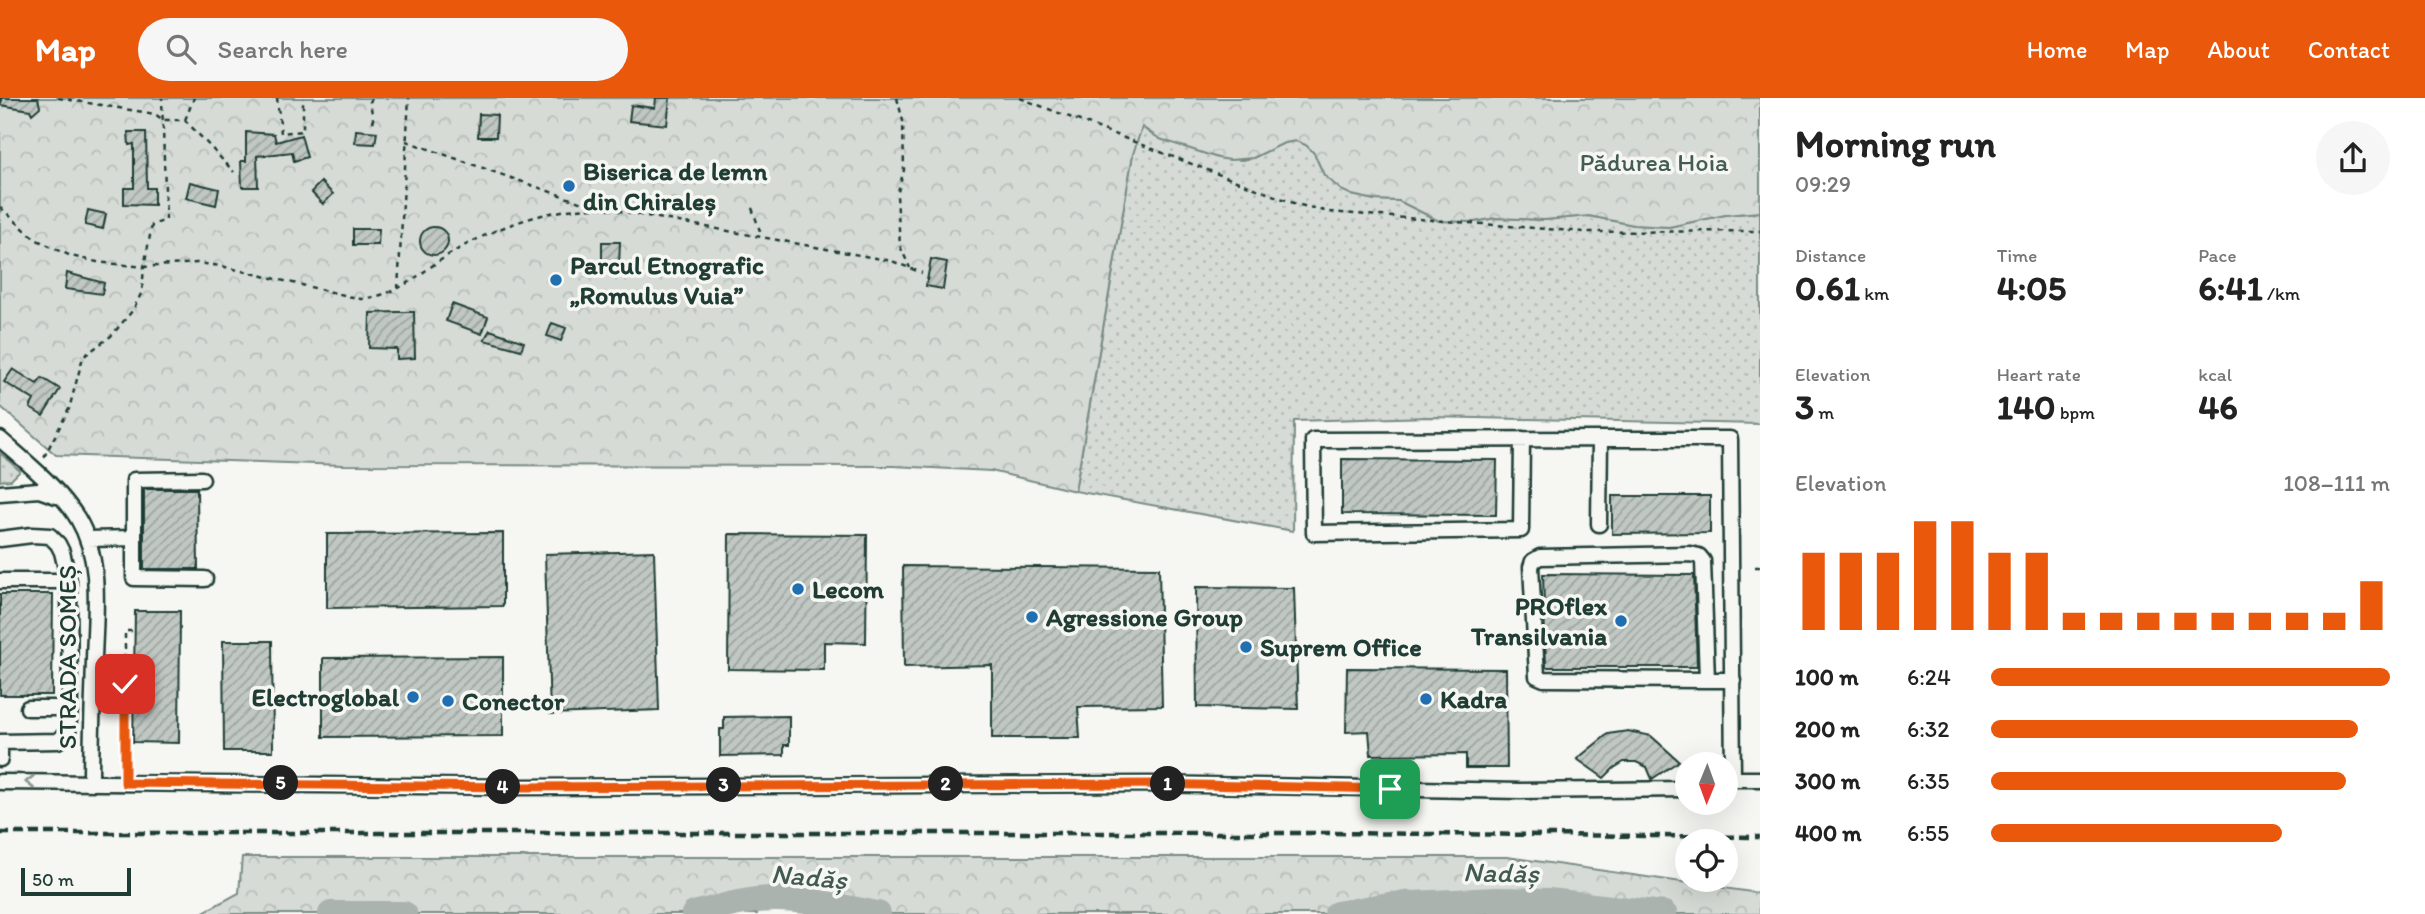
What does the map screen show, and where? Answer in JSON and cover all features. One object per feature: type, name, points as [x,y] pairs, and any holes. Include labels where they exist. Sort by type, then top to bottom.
[{"type":"street","name":"STRADA SOMEȘ","points":[[0,439],[63,500],[79,521],[87,538],[94,565],[95,586],[91,783]]},
{"type":"street","points":[[1522,439],[1521,530],[1314,533],[1313,440],[1522,439],[1730,439],[1733,680],[1730,752]]},
{"type":"street","points":[[1599,524],[1600,439]]},
{"type":"street","points":[[202,479],[134,480],[134,578],[205,579]]},
{"type":"street","points":[[0,493],[39,490],[63,500]]},
{"type":"street","points":[[0,539],[50,536],[62,552],[69,581],[70,708],[68,732],[58,741],[0,742],[0,759]]},
{"type":"street","points":[[87,538],[134,538]]},
{"type":"street","points":[[1707,680],[1703,561],[1699,556],[1540,557],[1533,561],[1531,567],[1537,676],[1544,679],[1707,680],[1733,680]]},
{"type":"street","points":[[0,581],[69,581]]},
{"type":"street","points":[[27,708],[70,708]]},
{"type":"street","points":[[1738,780],[1759,779]]},
{"type":"street","points":[[0,782],[518,787],[1150,784],[1520,791],[1675,789]]},
{"type":"path","points":[[0,104],[3,98]]},
{"type":"path","points":[[58,98],[155,114],[163,120],[185,120],[234,172]]},
{"type":"path","points":[[36,472],[69,409],[83,356],[111,336],[133,310],[142,292],[152,225],[166,220],[163,98]]},
{"type":"path","points":[[185,120],[194,98]]},
{"type":"path","points":[[277,98],[281,133],[303,131],[303,98]]},
{"type":"path","points":[[372,98],[370,102],[374,125]]},
{"type":"path","points":[[398,289],[409,98]]},
{"type":"path","points":[[897,98],[903,121],[904,170],[897,195],[900,246],[910,268]]},
{"type":"path","points":[[1020,98],[1296,204],[1329,212],[1585,232],[1760,231]]},
{"type":"path","points":[[406,141],[596,208],[892,261],[922,273]]},
{"type":"path","points":[[0,207],[35,239],[71,256],[144,267],[197,263],[221,266],[360,299],[380,297],[398,289],[453,251],[489,233],[544,213],[596,208]]},
{"type":"path","points":[[752,208],[760,231],[759,237]]},
{"type":"path","points":[[1755,567],[1760,567]]},
{"type":"path","points":[[125,783],[125,631],[134,631]]},
{"type":"green space","name":"Parcul Etnografic „Romulus Vuia”","points":[[0,98],[1760,98],[1760,212],[1725,215],[1669,227],[1634,225],[1589,216],[1544,220],[1496,218],[1474,222],[1439,221],[1399,201],[1375,200],[1341,190],[1324,175],[1314,153],[1306,145],[1296,141],[1284,143],[1253,158],[1230,160],[1160,139],[1142,127],[1133,154],[1075,491],[991,471],[893,466],[343,465],[56,455],[0,406]]},
{"type":"green space","points":[[980,98],[1078,98],[1079,102],[1142,127],[1151,134],[1218,158],[1253,158],[1284,143],[1296,141],[1306,145],[1314,153],[1324,175],[1352,195],[1374,200],[1399,201],[1439,221],[1474,222],[1496,218],[1544,220],[1589,216],[1634,225],[1669,227],[1725,215],[1760,212],[1760,424],[1430,417],[1294,421],[1293,531],[1075,491],[1133,154]]},
{"type":"green space","points":[[0,453],[20,471],[11,480],[0,481]]},
{"type":"green space","points":[[242,857],[1507,857],[1675,881],[1675,892],[1738,890],[1759,893],[1760,914],[830,914],[789,908],[757,909],[757,914],[200,914],[239,893]]},
{"type":"building","points":[[0,98],[38,98],[40,107],[32,114],[30,110],[0,105]]},
{"type":"building","points":[[656,98],[670,98],[667,125],[629,121],[631,105],[655,108]]},
{"type":"building","points":[[479,114],[497,115],[496,137],[478,137]]},
{"type":"building","points":[[356,130],[377,132],[375,144],[355,143]]},
{"type":"building","points":[[128,132],[146,132],[147,188],[154,188],[154,205],[124,204],[124,188],[134,188],[134,144],[129,145]]},
{"type":"building","points":[[246,132],[274,134],[276,142],[301,135],[307,157],[294,161],[292,152],[257,156],[258,187],[242,187],[241,161],[246,161]]},
{"type":"building","points":[[190,182],[219,189],[216,205],[186,198]]},
{"type":"building","points":[[321,182],[333,194],[323,204],[311,192]]},
{"type":"building","points":[[88,210],[106,214],[103,229],[85,225]]},
{"type":"building","points":[[434,227],[444,231],[448,241],[444,251],[434,255],[424,251],[420,241],[424,231]]},
{"type":"building","points":[[353,229],[379,229],[378,245],[353,245]]},
{"type":"building","points":[[602,242],[620,242],[619,266],[602,266]]},
{"type":"building","points":[[931,259],[947,262],[943,289],[926,286]]},
{"type":"building","points":[[67,273],[104,283],[102,294],[65,289]]},
{"type":"building","points":[[452,304],[488,317],[482,334],[446,321]]},
{"type":"building","points":[[414,312],[415,358],[397,359],[397,349],[369,348],[370,313]]},
{"type":"building","points":[[552,323],[566,328],[561,341],[547,336]]},
{"type":"building","points":[[490,330],[524,342],[521,350],[484,340]]},
{"type":"building","points":[[13,369],[37,384],[42,378],[60,389],[43,416],[30,408],[34,400],[4,382]]},
{"type":"building","points":[[1342,459],[1497,460],[1496,515],[1342,514]]},
{"type":"building","points":[[144,489],[197,489],[198,569],[144,569]]},
{"type":"building","points":[[1612,496],[1710,496],[1710,533],[1612,534]]},
{"type":"building","name":"Electroglobal","points":[[503,533],[503,606],[327,608],[327,534]]},
{"type":"building","name":"Lecom","points":[[729,534],[867,535],[866,643],[824,642],[824,670],[728,669]]},
{"type":"building","points":[[654,551],[659,710],[550,714],[545,554]]},
{"type":"building","name":"Agressione Group","points":[[903,566],[1159,568],[1162,706],[1078,707],[1080,738],[992,738],[992,665],[904,667]]},
{"type":"building","name":"PROflex Transilvania","points":[[1543,574],[1694,575],[1697,667],[1546,667]]},
{"type":"building","name":"Suprem Office","points":[[1196,587],[1294,588],[1298,709],[1197,707]]},
{"type":"building","points":[[0,594],[53,594],[52,695],[0,695]]},
{"type":"building","points":[[135,611],[180,611],[179,743],[133,742]]},
{"type":"building","points":[[223,641],[272,641],[273,751],[224,751]]},
{"type":"building","name":"Electroglobal","points":[[503,657],[503,736],[323,737],[323,658]]},
{"type":"building","name":"Kadra","points":[[1347,668],[1506,669],[1507,768],[1466,768],[1466,754],[1371,755],[1369,731],[1346,732]]},
{"type":"building","points":[[789,716],[789,745],[784,745],[784,755],[720,756],[720,729],[724,729],[724,717]]},
{"type":"building","points":[[1628,731],[1651,736],[1675,757],[1675,764],[1652,779],[1647,767],[1636,762],[1624,762],[1604,778],[1577,759],[1608,734]]},
{"type":"waterway","name":"Nadăș","points":[[694,914],[765,899],[814,902],[878,914]]},
{"type":"waterway","name":"Nadăș","points":[[1337,914],[1389,905],[1497,900],[1549,901],[1664,914]]},
{"type":"waterway","points":[[1428,904],[1450,914]]},
{"type":"waterway","name":"Nadăș","points":[[331,914],[404,914]]},
{"type":"railway","points":[[0,833],[1328,833],[1760,837]]},
{"type":"place","name":"Biserica de lemn din Chiraleș","points":[[569,186]]},
{"type":"place","name":"Parcul Etnografic „Romulus Vuia”","points":[[556,280]]},
{"type":"place","name":"Lecom","points":[[798,589]]},
{"type":"place","name":"Agressione Group","points":[[1032,617]]},
{"type":"place","name":"PROflex Transilvania","points":[[1621,621]]},
{"type":"place","name":"Suprem Office","points":[[1246,647]]},
{"type":"place","name":"Electroglobal","points":[[413,697]]},
{"type":"place","name":"Kadra","points":[[1426,699]]},
{"type":"place","name":"Conector","points":[[448,701]]},
{"type":"route","points":[[125,684],[125,783],[518,787],[1150,784],[1390,789]]},
{"type":"park label","name":"Pădurea Hoia","points":[[1654,162]]}]
